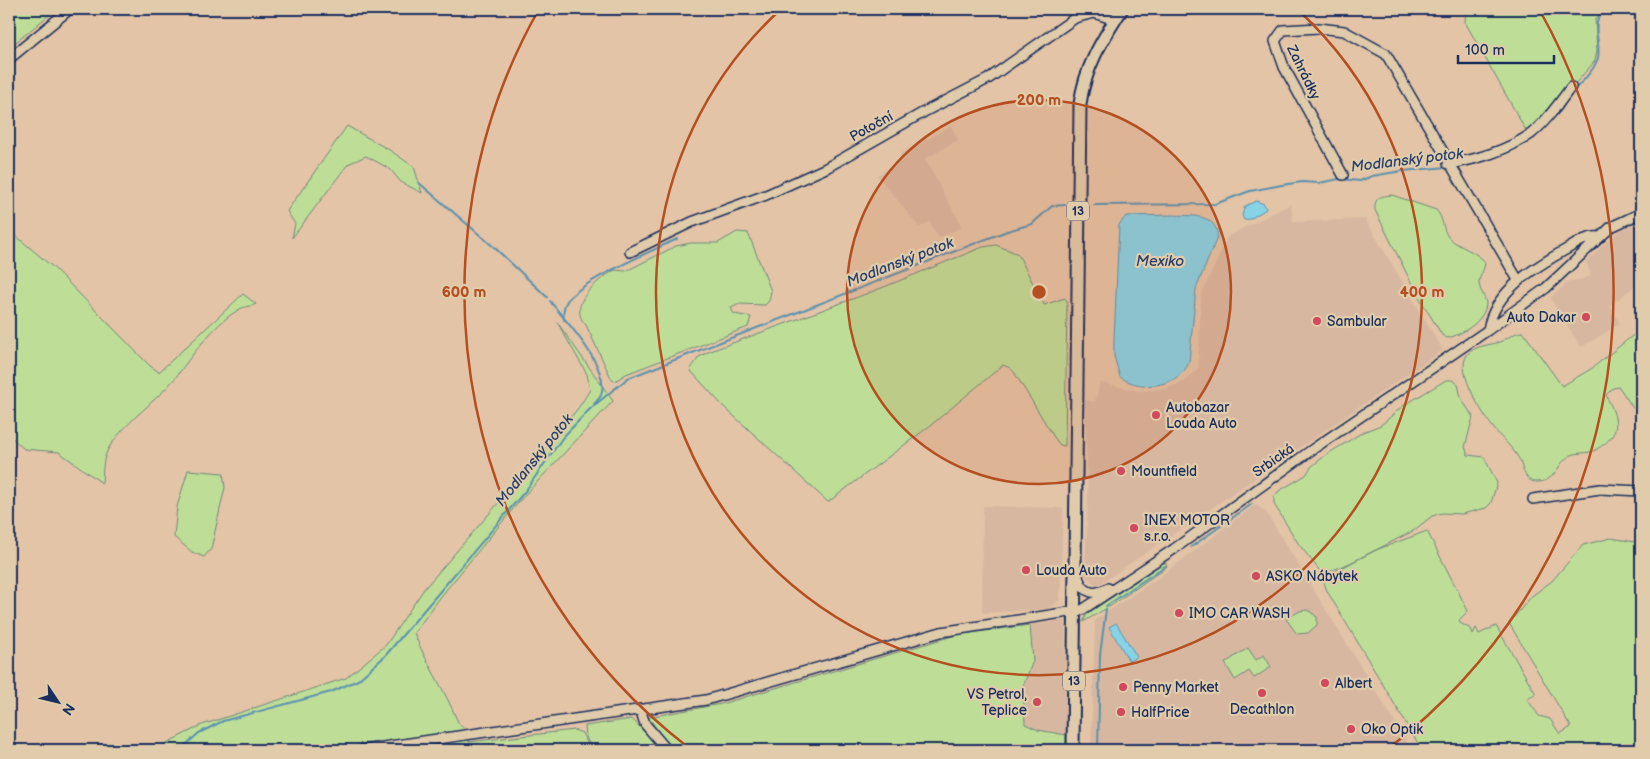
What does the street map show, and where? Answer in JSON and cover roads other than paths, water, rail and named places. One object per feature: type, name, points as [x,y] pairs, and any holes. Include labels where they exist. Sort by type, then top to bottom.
[{"type":"main road","name":"13","points":[[1073,750],[1080,104],[1086,73],[1103,38],[1122,9]]},
{"type":"street","points":[[9,59],[70,9]]},
{"type":"street","name":"Potoční","points":[[630,252],[692,222],[766,195],[826,168],[907,121],[988,79],[1075,18],[1086,14],[1098,13],[1115,20]]},
{"type":"street","name":"Zahrádky","points":[[1343,175],[1284,67],[1275,41],[1283,30],[1319,28],[1344,31],[1386,54],[1448,164],[1518,280]]},
{"type":"street","points":[[1448,164],[1475,160],[1531,134],[1550,114],[1571,87]]},
{"type":"street","name":"Srbická","points":[[362,750],[693,702],[724,695],[941,632],[1074,612],[1086,608],[1129,580],[1313,449],[1488,330],[1546,288],[1615,224],[1641,213]]},
{"type":"street","name":"Srbická","points":[[1488,330],[1496,310],[1518,280],[1581,241],[1594,236],[1599,237]]},
{"type":"street","points":[[1533,499],[1600,489],[1641,491]]},
{"type":"street","points":[[1075,565],[1081,585],[1092,593],[1129,580]]},
{"type":"street","points":[[640,709],[646,724],[667,750]]},
{"type":"water","points":[[1256,201],[1264,204],[1266,209],[1250,219],[1244,220],[1242,215],[1245,206]]},
{"type":"water","name":"Mexiko","points":[[1126,216],[1194,216],[1207,219],[1216,228],[1218,235],[1196,289],[1189,362],[1177,377],[1169,382],[1149,385],[1129,382],[1120,377],[1114,356],[1119,225]]},
{"type":"water","points":[[1116,623],[1137,657],[1129,661],[1109,627]]},
{"type":"waterway","name":"Modlanský potok","points":[[1574,90],[1591,71],[1598,58],[1597,25],[1600,15],[1613,12],[1641,11]]},
{"type":"waterway","name":"Modlanský potok","points":[[1538,133],[1561,110],[1570,95]]},
{"type":"waterway","name":"Modlanský potok","points":[[1094,205],[1215,204],[1250,191],[1282,185],[1302,182],[1319,183],[1339,179],[1360,181],[1372,176],[1402,171],[1448,167]]},
{"type":"waterway","points":[[418,182],[495,248],[547,297]]},
{"type":"waterway","name":"Modlanský potok","points":[[180,750],[199,733],[223,721],[331,692],[358,680],[385,656],[526,490],[563,437],[591,408],[628,378],[1007,231],[1032,224],[1052,206],[1065,205]]},
{"type":"waterway","points":[[564,320],[564,310],[567,301],[575,293],[601,276],[677,239]]},
{"type":"waterway","points":[[550,301],[576,333],[600,372],[601,395],[594,404]]},
{"type":"waterway","points":[[1191,547],[1252,504]]},
{"type":"waterway","points":[[1106,606],[1165,566]]},
{"type":"waterway","points":[[1098,750],[1100,655],[1106,609]]},
{"type":"waterway","points":[[9,745],[17,750]]},
{"type":"place","name":"Auto Dakar","points":[[1586,317]]},
{"type":"place","name":"Sambular","points":[[1317,321]]},
{"type":"place","name":"Autobazar Louda Auto","points":[[1156,415]]},
{"type":"place","name":"Mountfield","points":[[1121,471]]},
{"type":"place","name":"INEX MOTOR s.r.o.","points":[[1134,528]]},
{"type":"place","name":"Louda Auto","points":[[1026,570]]},
{"type":"place","name":"ASKO Nábytek","points":[[1256,576]]},
{"type":"place","name":"IMO CAR WASH","points":[[1179,613]]},
{"type":"place","name":"Albert","points":[[1325,683]]},
{"type":"place","name":"Penny Market","points":[[1123,687]]},
{"type":"place","name":"Decathlon","points":[[1262,693]]},
{"type":"place","name":"VS Petrol, Teplice","points":[[1037,702]]},
{"type":"place","name":"HalfPrice","points":[[1121,712]]},
{"type":"place","name":"Oko Optik","points":[[1351,729]]}]
